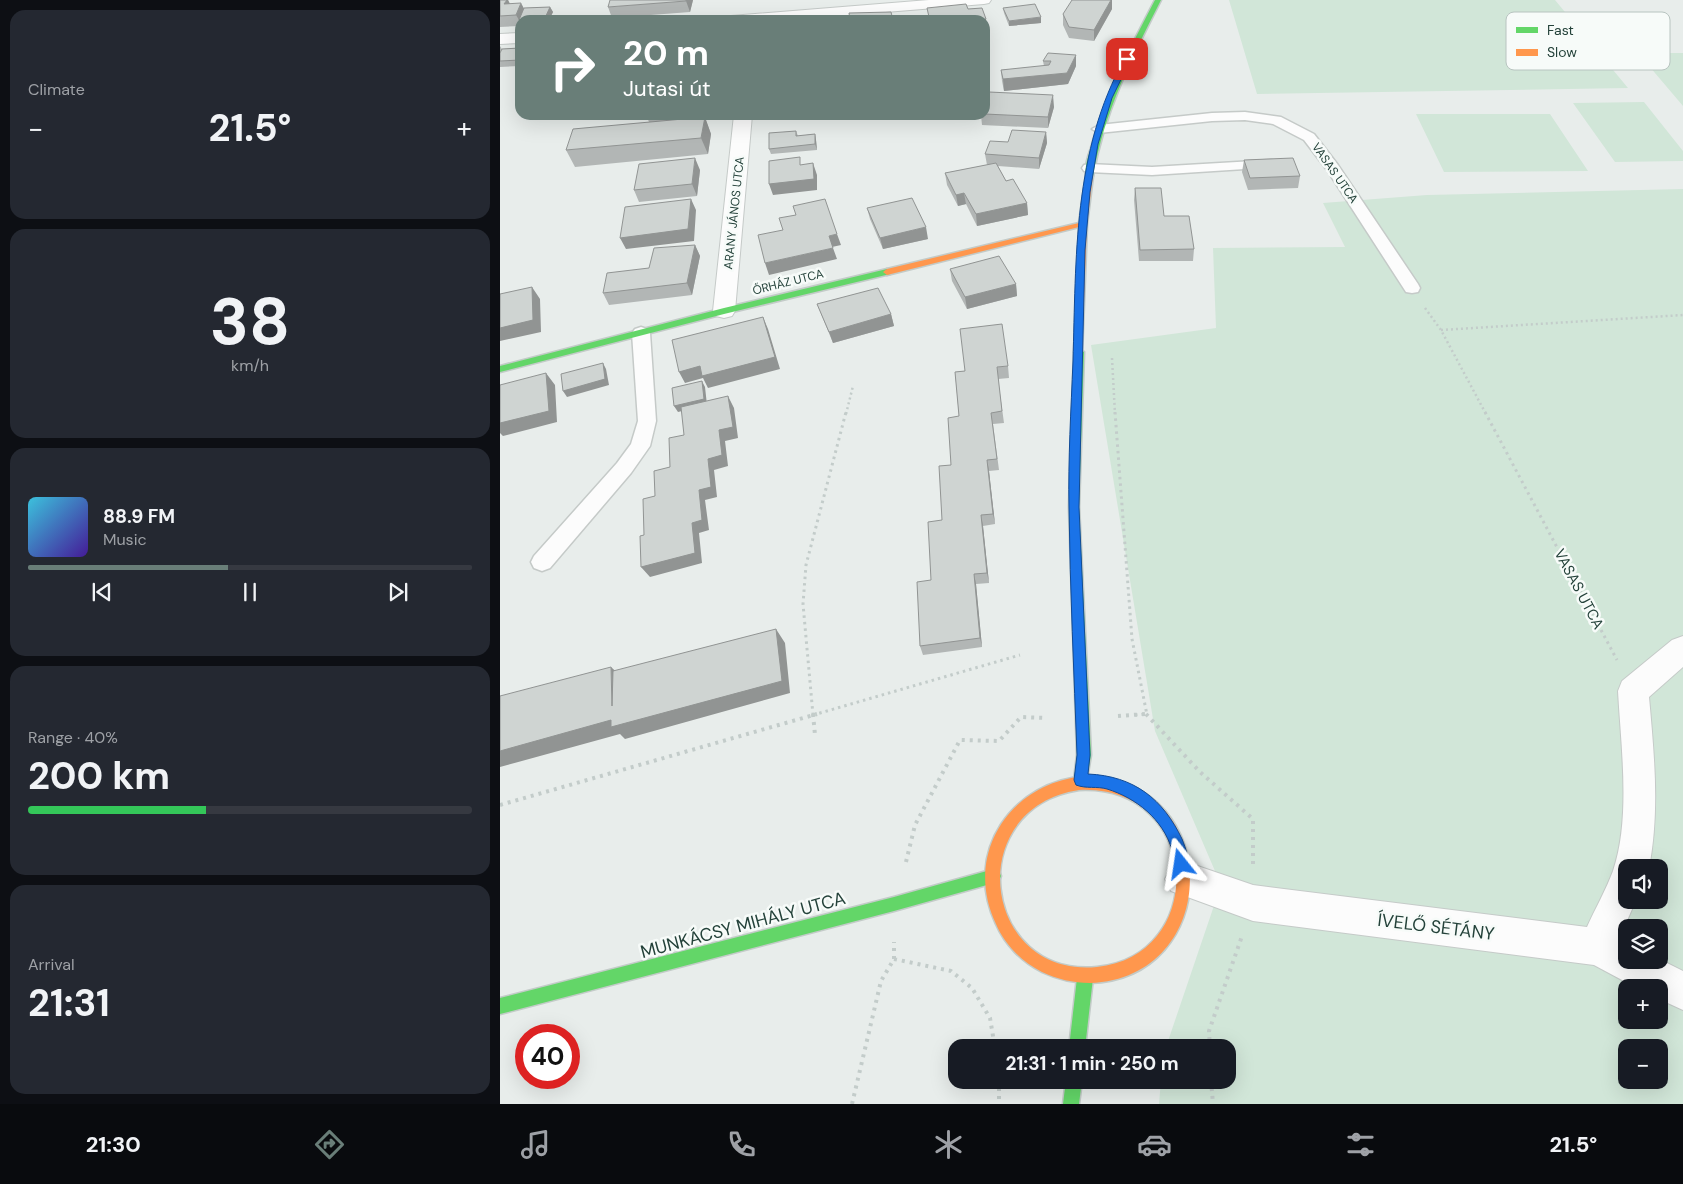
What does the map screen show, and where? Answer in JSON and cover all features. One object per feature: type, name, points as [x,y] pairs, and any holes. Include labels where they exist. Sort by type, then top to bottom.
[{"type":"street","points":[[753,15],[984,0]]},
{"type":"street","points":[[1081,780],[1084,755],[1074,507],[1082,224],[1089,168],[1098,129],[1120,74],[1158,0]]},
{"type":"street","points":[[500,39],[515,38]]},
{"type":"street","name":"ARANY JÁNOS UTCA","points":[[724,311],[743,120]]},
{"type":"street","name":"ŐRHÁZ UTCA","points":[[500,369],[724,311],[1082,224]]},
{"type":"street","points":[[1633,859],[1637,844],[1638,760],[1633,691],[1683,649]]},
{"type":"street","points":[[1081,780],[1103,781],[1128,789],[1150,804],[1167,824],[1179,850],[1183,879],[1176,917],[1155,949],[1123,971],[1085,978],[1055,972],[1029,957],[1009,933],[997,905],[994,876],[999,846],[1012,821],[1024,807],[1031,800],[1054,787],[1081,780]]},
{"type":"street","name":"MUNKÁCSY MIHÁLY UTCA","points":[[500,1006],[894,904],[994,876]]},
{"type":"street","name":"ÍVELŐ SÉTÁNY","points":[[1183,879],[1253,904],[1597,947],[1683,991]]},
{"type":"street","points":[[1597,947],[1618,900]]},
{"type":"street","points":[[1078,1039],[1085,978]]},
{"type":"street","points":[[1071,1104],[1073,1089]]},
{"type":"lane","name":"VASAS UTCA","points":[[1098,129],[1212,117],[1245,116],[1276,120],[1293,128],[1309,137],[1333,168],[1412,288]]},
{"type":"lane","points":[[1089,168],[1152,171],[1286,164]]},
{"type":"lane","points":[[542,562],[624,468],[640,446],[647,420],[641,333]]},
{"type":"path","name":"VASAS UTCA","points":[[1633,691],[1441,330],[1683,315]]},
{"type":"path","points":[[1112,357],[1132,639],[1146,714],[1200,772],[1253,818],[1253,904],[1209,1031],[1209,1039]]},
{"type":"path","points":[[815,735],[803,604],[806,565],[853,386]]},
{"type":"path","points":[[500,805],[1020,656]]},
{"type":"path","points":[[852,1104],[881,982],[894,959],[894,904],[915,826],[960,740],[999,741],[1021,718],[1082,719],[1146,714]]},
{"type":"path","points":[[894,959],[951,971],[972,988],[990,1018],[994,1039]]},
{"type":"path","points":[[999,1089],[999,1104]]},
{"type":"path","points":[[1212,1089],[1213,1104]]},
{"type":"green space","points":[[1229,0],[1555,0],[1565,12],[1506,12],[1506,70],[1613,70],[1628,88],[1257,94]]},
{"type":"green space","points":[[1670,53],[1683,53],[1683,106],[1652,70],[1670,70]]},
{"type":"green space","points":[[1644,102],[1683,151],[1683,161],[1615,162],[1573,103]]},
{"type":"green space","points":[[1416,114],[1550,114],[1588,171],[1444,172]]},
{"type":"green space","points":[[1683,189],[1683,1104],[1159,1104],[1160,1089],[1236,1089],[1236,1039],[1169,1039],[1221,885],[1155,731],[1091,345],[1216,328],[1213,248],[1345,247],[1323,203],[1427,195]]},
{"type":"building","points":[[500,0],[507,0],[504,4],[521,3],[516,15],[500,16]]},
{"type":"building","points":[[610,0],[686,0],[686,1],[608,7]]},
{"type":"building","points":[[1072,0],[1111,0],[1094,30],[1069,27],[1063,14]]},
{"type":"building","points":[[966,4],[968,9],[982,8],[985,15],[929,15],[927,8]]},
{"type":"building","points":[[1035,4],[1041,17],[1009,21],[1003,8]]},
{"type":"building","points":[[550,7],[546,15],[521,15],[524,8]]},
{"type":"building","points":[[891,12],[892,15],[849,15],[849,13]]},
{"type":"building","points":[[515,48],[515,60],[500,61],[502,49]]},
{"type":"building","points":[[1048,53],[1076,55],[1067,73],[1003,79],[1001,70],[1049,65],[1051,61],[1043,61]]},
{"type":"building","points":[[990,92],[1053,95],[1048,117],[990,114]]},
{"type":"building","points":[[672,120],[704,120],[701,138],[566,150],[573,129]]},
{"type":"building","points":[[1012,130],[1046,132],[1039,158],[985,154],[990,141],[1008,142]]},
{"type":"building","points":[[796,131],[796,136],[815,134],[815,144],[769,149],[769,133]]},
{"type":"building","points":[[800,157],[800,165],[813,163],[814,179],[769,184],[769,161]]},
{"type":"building","points":[[695,158],[692,184],[634,190],[639,164]]},
{"type":"building","points":[[1293,158],[1300,176],[1250,178],[1244,160]]},
{"type":"building","points":[[996,163],[1006,181],[1013,179],[1027,203],[976,214],[964,193],[956,195],[945,173]]},
{"type":"building","points":[[1135,188],[1161,188],[1164,216],[1189,216],[1194,249],[1140,250]]},
{"type":"building","points":[[912,198],[926,227],[880,238],[867,208]]},
{"type":"building","points":[[691,199],[688,229],[620,238],[625,207]]},
{"type":"building","points":[[825,199],[837,234],[829,236],[833,248],[765,263],[758,235],[783,230],[779,218],[796,215],[793,206]]},
{"type":"building","points":[[695,245],[687,283],[603,293],[607,273],[649,268],[654,248]]},
{"type":"building","points":[[999,256],[1016,284],[965,297],[950,269]]},
{"type":"building","points":[[532,287],[533,320],[500,328],[500,294]]},
{"type":"building","points":[[878,288],[891,314],[829,332],[817,304]]},
{"type":"building","points":[[763,317],[775,357],[702,376],[700,366],[679,372],[672,340]]},
{"type":"building","points":[[1002,324],[1008,366],[997,367],[1002,411],[991,413],[997,459],[987,460],[993,514],[981,515],[987,573],[974,574],[980,638],[920,646],[917,582],[931,580],[928,522],[942,520],[939,466],[951,465],[948,418],[959,416],[955,372],[965,371],[960,329]]},
{"type":"building","points":[[603,363],[605,379],[563,391],[561,374]]},
{"type":"building","points":[[546,373],[549,411],[500,423],[500,385]]},
{"type":"building","points":[[702,381],[704,399],[674,406],[672,388]]},
{"type":"building","points":[[728,396],[733,427],[719,430],[722,455],[708,459],[711,487],[699,490],[702,520],[692,523],[695,553],[641,567],[640,536],[644,535],[643,499],[655,496],[654,471],[670,467],[669,438],[684,435],[681,407]]},
{"type":"building","points":[[776,629],[782,681],[611,727],[611,720],[500,751],[500,696],[611,667],[612,706],[613,671]]},
{"type":"traffic: fast","points":[[1089,176],[1093,153],[1107,107],[1158,0]]},
{"type":"traffic: fast","points":[[500,369],[724,311],[887,272]]},
{"type":"traffic: fast","points":[[1079,352],[1074,507],[1084,755],[1081,780]]},
{"type":"traffic: fast","points":[[500,1006],[894,904],[994,876]]},
{"type":"traffic: fast","points":[[1078,1039],[1085,978]]},
{"type":"traffic: fast","points":[[1071,1104],[1073,1089]]},
{"type":"traffic: slow","points":[[1079,352],[1083,224],[1089,176]]},
{"type":"traffic: slow","points":[[887,272],[1083,224]]},
{"type":"traffic: slow","points":[[1079,783],[1097,783],[1125,790],[1141,799],[1156,811],[1168,826],[1177,842],[1184,870],[1184,879],[1184,888],[1177,916],[1168,932],[1156,947],[1141,959],[1125,968],[1097,975],[1079,975],[1060,971],[1043,964],[1027,953],[1014,940],[1003,924],[996,907],[992,888],[992,870],[996,851],[1003,834],[1014,818],[1027,805],[1043,794],[1060,787],[1079,783]]},
{"type":"route","points":[[1127,59],[1109,98],[1098,129],[1086,192],[1080,250],[1074,507],[1084,755],[1081,780],[1103,781],[1128,789],[1150,804],[1167,824],[1179,850],[1181,864]]}]
